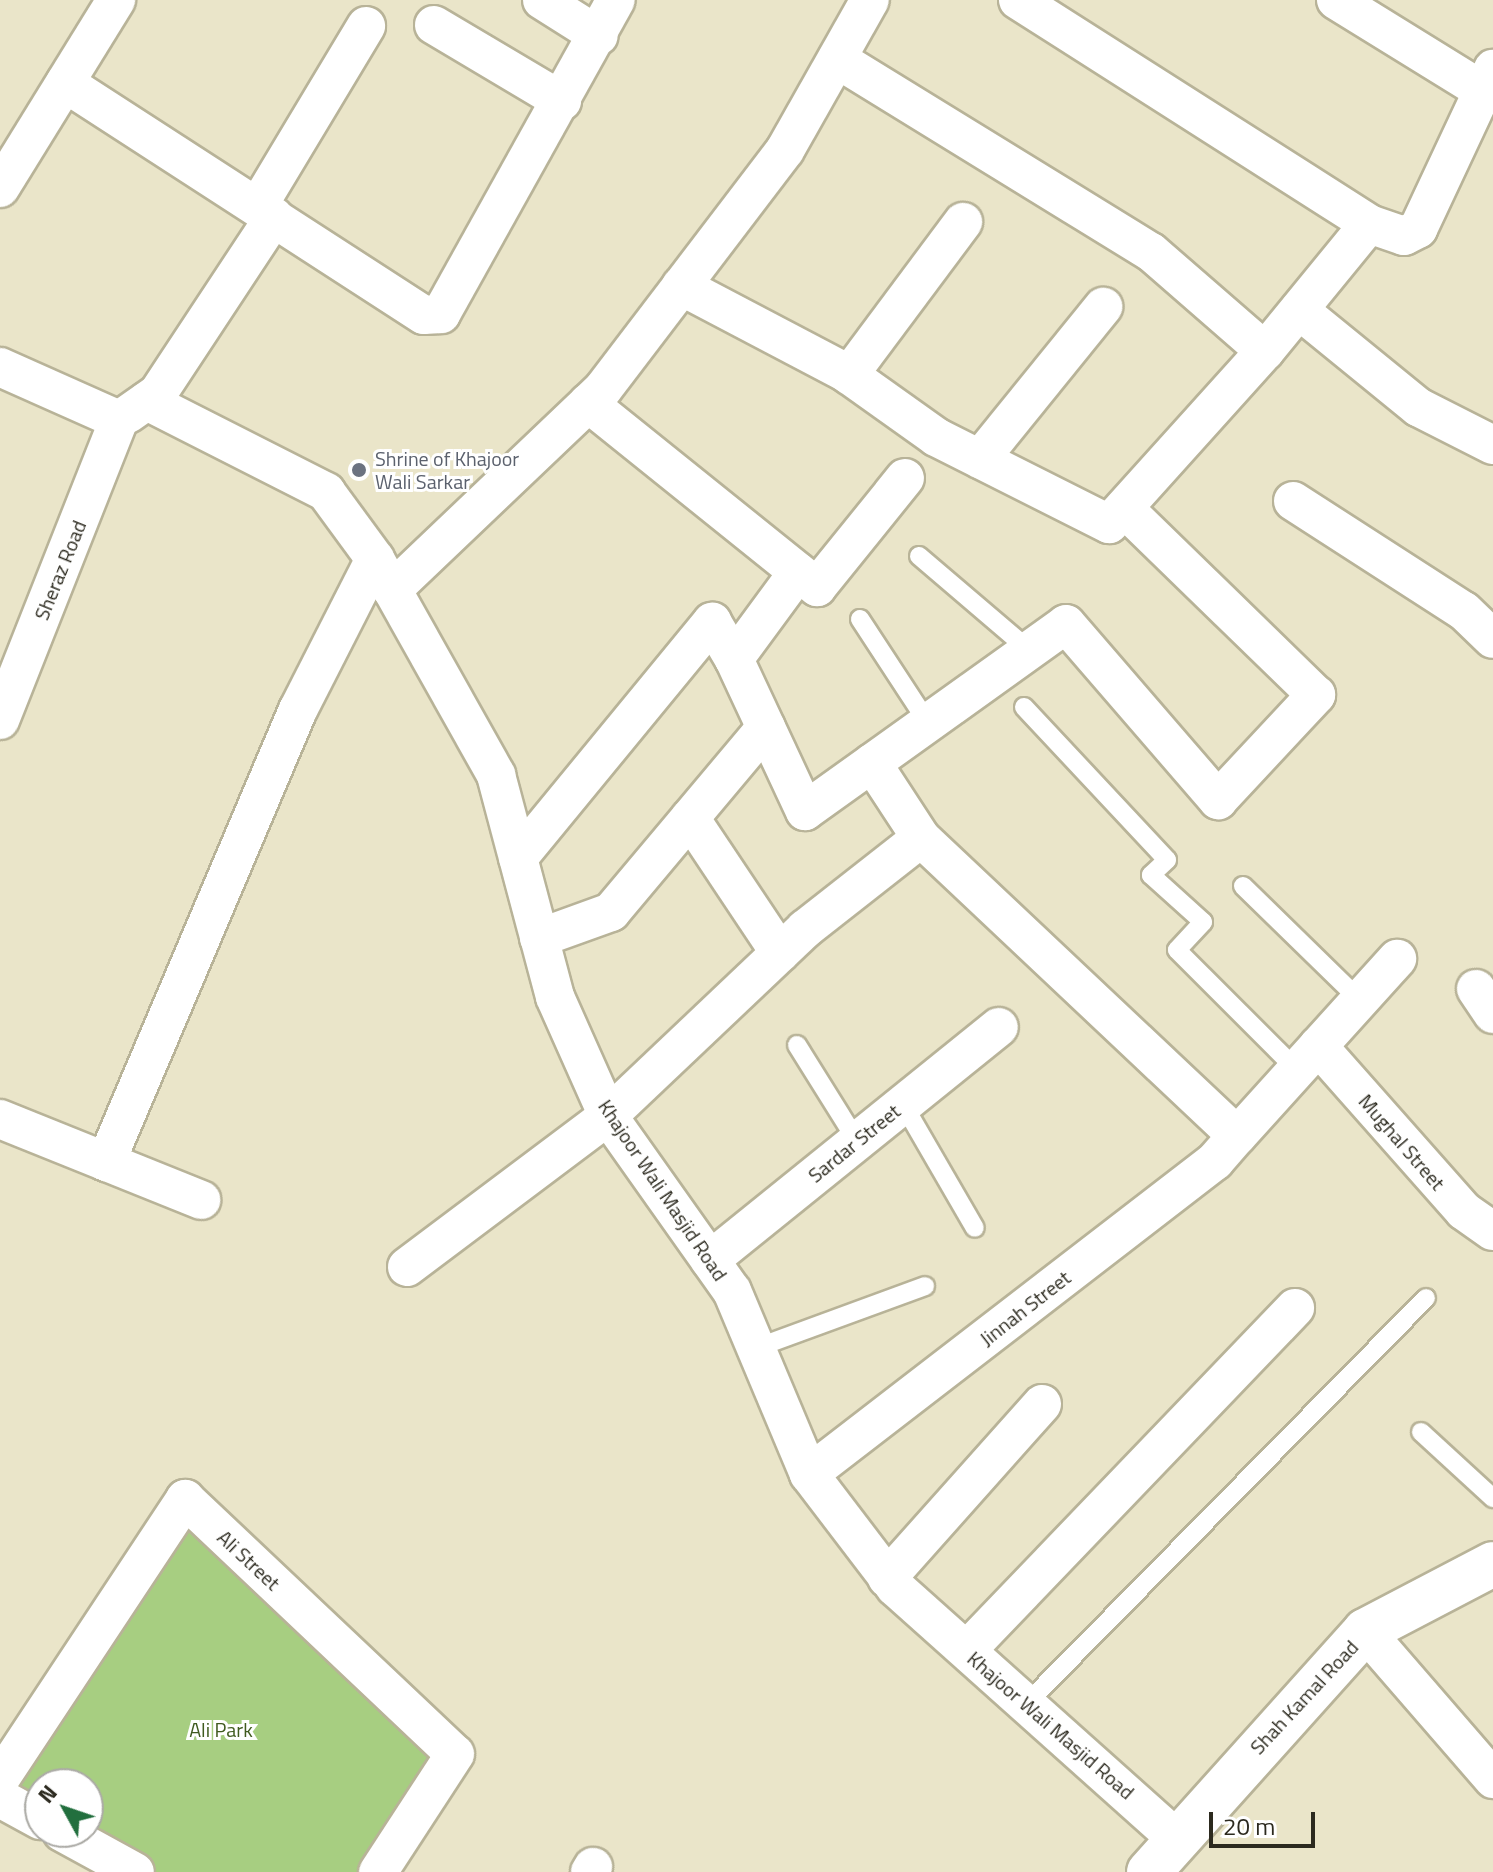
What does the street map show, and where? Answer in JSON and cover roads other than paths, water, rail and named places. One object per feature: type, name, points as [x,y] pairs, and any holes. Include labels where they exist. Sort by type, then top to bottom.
[{"type":"street","points":[[0,188],[116,0]]},
{"type":"street","points":[[542,0],[599,36]]},
{"type":"street","points":[[65,83],[424,315],[441,314],[599,36],[616,0]]},
{"type":"street","points":[[106,1162],[298,710],[384,575],[588,403],[785,150],[870,0]]},
{"type":"street","points":[[1018,0],[1369,224],[1404,236],[1418,229],[1487,80],[1336,0]]},
{"type":"street","points":[[434,25],[562,101]]},
{"type":"street","name":"Sheraz Road","points":[[0,719],[133,410],[266,212],[366,26]]},
{"type":"street","points":[[837,59],[1151,252],[1265,351]]},
{"type":"street","points":[[849,375],[963,222]]},
{"type":"street","points":[[681,286],[849,375],[980,459],[1109,524],[1265,351],[1369,224]]},
{"type":"street","points":[[980,459],[1103,307]]},
{"type":"street","points":[[1299,310],[1418,407],[1493,445]]},
{"type":"street","name":"Khajoor Wali Masjid Road","points":[[0,367],[133,410],[326,492],[384,575],[496,775],[555,997],[608,1116],[710,1260],[756,1348],[809,1474],[887,1578],[1175,1837]]},
{"type":"street","points":[[588,403],[817,587],[905,478]]},
{"type":"street","points":[[1293,501],[1464,611],[1493,639]]},
{"type":"street","points":[[518,858],[712,622],[734,659],[805,811],[1066,624],[1218,800],[1316,695],[1124,508]]},
{"type":"street","points":[[734,659],[798,572]]},
{"type":"street","points":[[539,938],[611,912],[766,727]]},
{"type":"street","points":[[872,763],[921,838],[1237,1136]]},
{"type":"street","points":[[690,818],[780,953]]},
{"type":"street","points":[[407,1267],[608,1116],[780,953],[921,838]]},
{"type":"street","name":"Jinnah Street","points":[[809,1474],[1215,1161],[1397,959]]},
{"type":"street","name":"Sardar Street","points":[[710,1260],[999,1027]]},
{"type":"street","name":"Mughal Street","points":[[1307,1058],[1464,1211],[1493,1231]]},
{"type":"street","points":[[0,1119],[201,1200]]},
{"type":"street","points":[[967,1650],[1295,1308]]},
{"type":"street","points":[[887,1578],[1042,1404]]},
{"type":"street","name":"Ali Street","points":[[0,1779],[185,1499],[455,1754],[378,1872]]},
{"type":"street","name":"Shah Kamal Road","points":[[1149,1872],[1175,1837],[1365,1631],[1493,1564]]},
{"type":"street","points":[[1365,1631],[1493,1779]]},
{"type":"street","points":[[0,1798],[24,1811]]},
{"type":"street","points":[[91,1848],[135,1872]]},
{"type":"lane","points":[[919,556],[1029,650]]},
{"type":"lane","points":[[860,619],[928,723]]},
{"type":"lane","points":[[1024,707],[1167,860],[1151,875],[1203,922],[1177,950],[1307,1058]]},
{"type":"lane","points":[[1243,886],[1360,1000]]},
{"type":"lane","points":[[797,1045],[857,1141]]},
{"type":"lane","points":[[903,1104],[975,1228]]},
{"type":"lane","points":[[756,1348],[925,1286]]},
{"type":"lane","points":[[1028,1702],[1426,1298]]},
{"type":"lane","points":[[1421,1432],[1493,1498]]},
{"type":"place","name":"Shrine of Khajoor Wali Sarkar","points":[[359,470]]},
{"type":"park label","name":"Ali Park","points":[[221,1729]]}]
